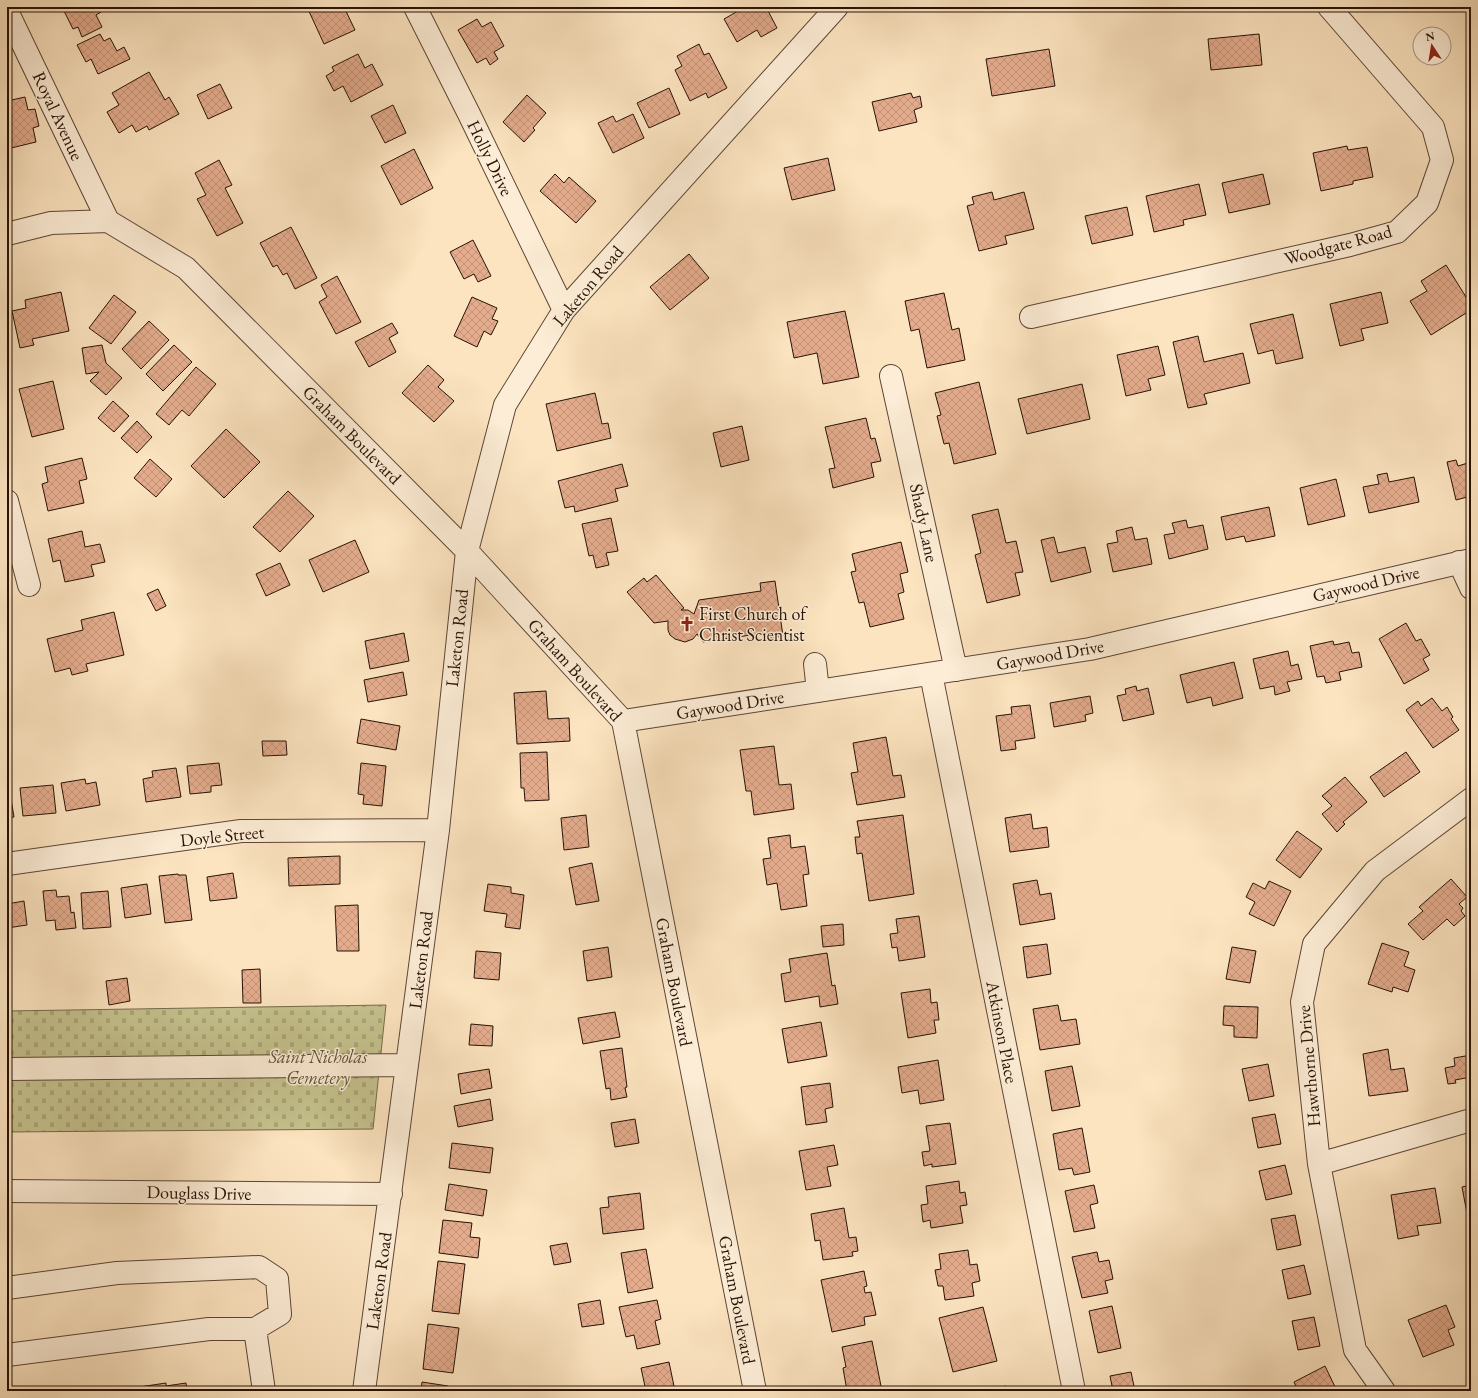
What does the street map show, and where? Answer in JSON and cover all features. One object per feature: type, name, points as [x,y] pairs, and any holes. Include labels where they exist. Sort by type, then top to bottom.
[{"type":"street","name":"Holly Drive","points":[[415,7],[469,114],[564,310]]},
{"type":"street","name":"Laketon Road","points":[[364,1391],[438,830],[467,550],[505,405],[564,310],[837,7]]},
{"type":"street","name":"Woodgate Road","points":[[1031,317],[1350,245],[1390,234],[1396,232],[1427,203],[1442,160],[1433,127],[1329,7]]},
{"type":"street","name":"Royal Avenue","points":[[7,11],[14,42],[108,221]]},
{"type":"street","points":[[7,234],[51,223],[108,221]]},
{"type":"street","name":"Graham Boulevard","points":[[108,221],[186,268],[467,550],[623,721],[755,1391]]},
{"type":"street","name":"Shady Lane","points":[[891,376],[956,670]]},
{"type":"street","points":[[7,501],[29,585]]},
{"type":"street","points":[[1465,561],[1471,588]]},
{"type":"street","name":"Gaywood Drive","points":[[623,721],[1090,649],[1465,561]]},
{"type":"street","points":[[815,664],[818,691]]},
{"type":"street","name":"Atkinson Place","points":[[931,674],[1074,1391]]},
{"type":"street","name":"Hawthorne Drive","points":[[1384,1391],[1355,1350],[1318,1164],[1302,1002],[1314,944],[1375,871],[1471,799]]},
{"type":"street","name":"Doyle Street","points":[[7,864],[242,831],[438,830]]},
{"type":"street","points":[[7,1069],[407,1065]]},
{"type":"street","points":[[1318,1164],[1471,1120]]},
{"type":"street","name":"Douglass Drive","points":[[7,1191],[391,1194]]},
{"type":"street","points":[[7,1288],[117,1273],[259,1267],[277,1279],[280,1314],[255,1329],[209,1329],[7,1355]]},
{"type":"street","points":[[255,1329],[264,1391]]},
{"type":"green space","name":"Saint Nicholas Cemetery","points":[[386,1005],[373,1129],[7,1132],[7,1011]]},
{"type":"building","points":[[62,7],[98,7],[101,12],[96,15],[102,27],[82,37],[78,27],[73,29]]},
{"type":"building","points":[[307,7],[336,7],[338,10],[344,7],[355,30],[324,44]]},
{"type":"building","points":[[745,7],[766,7],[777,28],[761,37],[757,30],[737,42],[724,19]]},
{"type":"building","points":[[477,19],[482,27],[491,22],[504,46],[494,52],[498,59],[490,65],[486,58],[477,63],[458,30]]},
{"type":"building","points":[[100,34],[104,41],[110,38],[117,51],[124,47],[130,59],[98,74],[91,59],[86,62],[77,45]]},
{"type":"building","points":[[1259,34],[1262,65],[1211,70],[1208,39]]},
{"type":"building","points":[[699,44],[704,55],[709,53],[727,88],[708,98],[706,93],[690,101],[675,70],[682,66],[677,56]]},
{"type":"building","points":[[1049,49],[1055,86],[992,96],[986,59]]},
{"type":"building","points":[[358,54],[365,68],[372,64],[383,85],[351,102],[343,86],[334,91],[326,76],[334,71],[332,67]]},
{"type":"building","points":[[149,72],[165,100],[169,97],[179,114],[149,130],[147,126],[136,132],[132,125],[119,133],[107,112],[119,105],[112,93]]},
{"type":"building","points":[[220,84],[232,108],[208,119],[197,95]]},
{"type":"building","points":[[669,88],[680,114],[649,128],[637,103]]},
{"type":"building","points":[[911,93],[913,98],[920,96],[922,107],[914,110],[917,122],[879,131],[872,102]]},
{"type":"building","points":[[527,95],[546,113],[533,128],[535,130],[524,142],[503,122]]},
{"type":"building","points":[[25,97],[28,110],[35,109],[39,126],[33,128],[36,142],[7,149],[7,101]]},
{"type":"building","points":[[393,105],[406,133],[385,143],[371,116]]},
{"type":"building","points":[[633,114],[644,138],[613,153],[598,123],[613,116],[616,122]]},
{"type":"building","points":[[1347,146],[1348,150],[1367,147],[1373,177],[1353,181],[1353,184],[1321,191],[1313,153]]},
{"type":"building","points":[[414,149],[433,188],[401,205],[381,166]]},
{"type":"building","points":[[828,158],[835,190],[792,200],[784,168]]},
{"type":"building","points":[[219,160],[232,185],[225,188],[243,223],[217,236],[197,199],[206,195],[195,173]]},
{"type":"building","points":[[555,174],[564,183],[569,177],[596,201],[576,223],[540,191]]},
{"type":"building","points":[[1263,174],[1270,204],[1229,213],[1222,183]]},
{"type":"building","points":[[1199,184],[1206,215],[1183,220],[1184,225],[1154,232],[1146,196]]},
{"type":"building","points":[[992,192],[994,200],[1024,192],[1034,229],[1005,236],[1007,244],[979,251],[967,206],[974,204],[972,197]]},
{"type":"building","points":[[1127,207],[1133,235],[1092,244],[1085,216]]},
{"type":"building","points":[[291,227],[317,278],[295,289],[287,273],[283,275],[277,265],[273,267],[260,243]]},
{"type":"building","points":[[473,240],[491,276],[478,282],[474,274],[464,279],[450,252]]},
{"type":"building","points":[[689,254],[709,278],[670,310],[650,287]]},
{"type":"building","points":[[1446,265],[1471,305],[1471,310],[1431,335],[1410,301],[1427,291],[1421,281]]},
{"type":"building","points":[[337,276],[361,322],[336,334],[319,302],[327,297],[321,285]]},
{"type":"building","points":[[61,292],[69,331],[32,339],[34,345],[20,348],[12,311],[26,308],[25,300]]},
{"type":"building","points":[[1381,292],[1388,323],[1361,329],[1364,340],[1340,346],[1330,304]]},
{"type":"building","points":[[944,293],[952,330],[959,328],[965,360],[927,368],[919,329],[911,331],[905,301]]},
{"type":"building","points":[[114,295],[136,312],[111,344],[89,328]]},
{"type":"building","points":[[472,297],[497,308],[492,319],[498,321],[491,335],[484,331],[477,347],[454,336]]},
{"type":"building","points":[[845,311],[859,377],[823,384],[817,353],[794,358],[787,322]]},
{"type":"building","points":[[1293,314],[1303,358],[1276,364],[1273,350],[1258,354],[1250,324]]},
{"type":"building","points":[[149,321],[169,340],[141,369],[122,349]]},
{"type":"building","points":[[392,323],[398,333],[389,338],[396,352],[369,367],[355,342]]},
{"type":"building","points":[[1198,336],[1204,362],[1243,353],[1250,383],[1204,394],[1207,404],[1188,408],[1173,342]]},
{"type":"building","points":[[102,345],[106,363],[122,378],[106,395],[90,381],[99,372],[86,374],[82,348]]},
{"type":"building","points":[[174,345],[192,362],[163,391],[146,374]]},
{"type":"building","points":[[1158,346],[1165,375],[1148,379],[1151,390],[1126,396],[1117,355]]},
{"type":"building","points":[[428,365],[444,380],[438,387],[454,401],[434,422],[402,393]]},
{"type":"building","points":[[196,367],[216,384],[189,416],[182,410],[169,425],[156,414]]},
{"type":"building","points":[[53,381],[64,429],[32,437],[19,389]]},
{"type":"building","points":[[979,382],[996,454],[954,464],[949,443],[944,444],[937,416],[941,415],[935,393]]},
{"type":"building","points":[[1082,384],[1090,419],[1027,434],[1018,399]]},
{"type":"building","points":[[595,393],[602,424],[608,423],[611,438],[557,451],[546,404]]},
{"type":"building","points":[[113,401],[129,416],[114,432],[98,418]]},
{"type":"building","points":[[866,418],[871,439],[875,438],[881,461],[871,463],[874,477],[833,488],[829,469],[835,468],[825,427]]},
{"type":"building","points":[[137,421],[152,437],[137,453],[121,438]]},
{"type":"building","points":[[742,426],[749,460],[721,467],[713,433]]},
{"type":"building","points":[[226,429],[260,462],[224,498],[191,466]]},
{"type":"building","points":[[82,458],[87,479],[79,481],[84,503],[48,511],[42,484],[48,482],[45,467]]},
{"type":"building","points":[[150,459],[172,479],[156,497],[134,478]]},
{"type":"building","points":[[1456,460],[1458,466],[1471,462],[1471,496],[1456,500],[1447,462]]},
{"type":"building","points":[[622,464],[628,486],[615,489],[618,501],[575,512],[574,506],[565,508],[558,481]]},
{"type":"building","points":[[1387,473],[1389,482],[1414,477],[1419,502],[1369,513],[1363,487],[1379,484],[1377,475]]},
{"type":"building","points":[[1336,479],[1345,516],[1308,525],[1300,488]]},
{"type":"building","points":[[288,491],[314,516],[280,552],[253,527]]},
{"type":"building","points":[[1269,507],[1275,536],[1246,542],[1244,536],[1226,540],[1221,517]]},
{"type":"building","points":[[998,509],[1006,543],[1016,541],[1023,572],[1015,573],[1020,595],[987,603],[975,555],[981,553],[972,515]]},
{"type":"building","points":[[611,518],[618,551],[606,553],[609,565],[596,568],[593,555],[589,556],[582,524]]},
{"type":"building","points":[[1186,520],[1188,528],[1203,525],[1208,549],[1169,559],[1164,535],[1175,533],[1172,523]]},
{"type":"building","points":[[1132,527],[1135,540],[1147,538],[1152,564],[1113,572],[1107,544],[1118,542],[1116,531]]},
{"type":"building","points":[[82,531],[85,547],[100,544],[105,562],[91,565],[94,576],[65,582],[60,560],[53,562],[48,539]]},
{"type":"building","points":[[1054,537],[1058,553],[1085,547],[1091,572],[1051,582],[1041,540]]},
{"type":"building","points":[[355,540],[369,572],[323,592],[309,560]]},
{"type":"building","points":[[901,542],[908,572],[900,574],[904,592],[898,594],[904,619],[870,627],[864,602],[859,603],[851,572],[856,571],[852,554]]},
{"type":"building","points":[[280,563],[290,585],[266,596],[256,574]]},
{"type":"building","points":[[656,575],[684,608],[681,610],[688,610],[694,614],[699,600],[761,591],[760,583],[775,581],[783,636],[766,639],[765,633],[703,642],[697,634],[693,639],[685,642],[675,639],[670,635],[668,630],[668,621],[654,623],[627,592],[644,578],[647,582]]},
{"type":"building","points":[[158,589],[166,606],[156,611],[147,594]]},
{"type":"building","points":[[114,612],[124,655],[86,664],[88,671],[72,675],[70,668],[55,672],[47,639],[83,630],[81,620]]},
{"type":"building","points":[[1406,623],[1416,641],[1421,639],[1430,655],[1423,659],[1429,670],[1404,684],[1379,639]]},
{"type":"building","points":[[404,633],[409,661],[370,669],[365,641]]},
{"type":"building","points":[[1333,641],[1334,645],[1349,642],[1352,653],[1359,652],[1362,667],[1339,672],[1341,680],[1326,683],[1324,676],[1317,677],[1310,646]]},
{"type":"building","points":[[1288,651],[1291,666],[1298,664],[1302,679],[1287,682],[1290,691],[1275,695],[1274,686],[1260,689],[1253,659]]},
{"type":"building","points":[[1234,662],[1243,698],[1213,706],[1211,697],[1187,703],[1180,675]]},
{"type":"building","points":[[403,672],[407,695],[368,702],[364,680]]},
{"type":"building","points":[[1136,686],[1137,691],[1148,688],[1154,714],[1123,721],[1117,696],[1126,694],[1125,689]]},
{"type":"building","points":[[546,691],[548,719],[569,718],[570,741],[517,744],[514,693]]},
{"type":"building","points":[[1090,696],[1093,713],[1085,715],[1086,721],[1054,727],[1050,703]]},
{"type":"building","points":[[1432,698],[1442,711],[1447,707],[1453,717],[1451,719],[1459,730],[1433,748],[1406,710],[1418,701],[1421,706]]},
{"type":"building","points":[[1030,705],[1035,738],[1015,741],[1016,749],[1001,751],[996,716],[1012,714],[1011,707]]},
{"type":"building","points":[[361,719],[400,726],[396,750],[357,743]]},
{"type":"building","points":[[886,737],[893,776],[901,775],[905,797],[857,805],[851,773],[858,772],[853,743]]},
{"type":"building","points":[[262,741],[286,741],[287,755],[263,756]]},
{"type":"building","points":[[774,746],[779,785],[791,784],[794,809],[754,815],[751,791],[746,791],[740,750]]},
{"type":"building","points":[[547,752],[549,800],[525,801],[524,788],[521,788],[520,753]]},
{"type":"building","points":[[1406,752],[1420,772],[1384,797],[1370,777]]},
{"type":"building","points":[[219,763],[222,785],[211,786],[211,792],[190,794],[187,766]]},
{"type":"building","points":[[361,763],[386,766],[382,806],[363,804],[364,795],[358,794]]},
{"type":"building","points":[[176,768],[181,797],[146,802],[143,779],[153,777],[152,771]]},
{"type":"building","points":[[1345,777],[1367,802],[1343,822],[1345,824],[1337,832],[1322,814],[1332,806],[1322,796]]},
{"type":"building","points":[[85,779],[86,784],[96,782],[100,805],[66,811],[61,783]]},
{"type":"building","points":[[53,785],[56,813],[23,816],[20,788]]},
{"type":"building","points":[[10,793],[14,817],[7,818],[7,794]]},
{"type":"building","points":[[1031,814],[1033,829],[1047,827],[1049,847],[1010,852],[1005,818]]},
{"type":"building","points":[[586,815],[589,847],[564,850],[561,818]]},
{"type":"building","points":[[903,815],[914,894],[869,901],[862,853],[857,854],[855,837],[860,837],[857,821]]},
{"type":"building","points":[[1297,831],[1322,849],[1300,878],[1276,860]]},
{"type":"building","points":[[790,835],[791,848],[805,846],[809,874],[803,875],[807,906],[781,910],[777,883],[767,885],[763,859],[771,858],[768,838]]},
{"type":"building","points":[[340,856],[340,884],[289,886],[288,858]]},
{"type":"building","points":[[592,863],[599,901],[576,905],[569,868]]},
{"type":"building","points":[[233,873],[237,898],[210,901],[207,877]]},
{"type":"building","points":[[178,874],[186,875],[192,920],[165,923],[159,876]]},
{"type":"building","points":[[1451,879],[1467,897],[1459,904],[1463,908],[1461,911],[1465,916],[1454,926],[1447,919],[1423,940],[1408,924],[1423,911],[1419,907]]},
{"type":"building","points":[[1037,880],[1040,895],[1051,893],[1055,919],[1020,925],[1013,884]]},
{"type":"building","points":[[1269,881],[1291,891],[1274,926],[1249,914],[1255,902],[1246,897],[1253,883],[1265,889]]},
{"type":"building","points":[[147,884],[151,914],[125,918],[121,888]]},
{"type":"building","points":[[488,884],[511,887],[511,893],[524,895],[520,929],[505,927],[507,914],[484,911]]},
{"type":"building","points":[[56,890],[57,897],[69,896],[71,913],[74,912],[76,928],[56,930],[55,920],[46,921],[43,891]]},
{"type":"building","points":[[108,891],[111,927],[83,929],[81,893]]},
{"type":"building","points":[[24,901],[27,925],[7,928],[7,904]]},
{"type":"building","points":[[358,905],[359,951],[337,951],[335,906]]},
{"type":"building","points":[[919,916],[925,957],[899,961],[897,947],[892,948],[890,934],[898,933],[896,919]]},
{"type":"building","points":[[843,924],[844,945],[823,947],[821,926]]},
{"type":"building","points":[[1382,943],[1409,952],[1404,966],[1415,970],[1408,992],[1393,987],[1392,992],[1368,984]]},
{"type":"building","points":[[1047,944],[1051,974],[1027,978],[1023,947]]},
{"type":"building","points":[[608,947],[612,977],[587,981],[583,951]]},
{"type":"building","points":[[1232,947],[1256,951],[1250,983],[1226,979]]},
{"type":"building","points":[[476,951],[501,953],[499,980],[474,978]]},
{"type":"building","points":[[827,953],[832,986],[835,985],[838,1004],[820,1007],[819,996],[785,1002],[781,974],[791,972],[789,959]]},
{"type":"building","points":[[260,969],[261,1003],[243,1003],[242,970]]},
{"type":"building","points":[[127,978],[130,1001],[109,1005],[106,981]]},
{"type":"building","points":[[930,989],[931,1003],[937,1002],[939,1020],[934,1020],[936,1033],[908,1038],[901,993]]},
{"type":"building","points":[[1058,1005],[1061,1021],[1076,1019],[1080,1044],[1040,1050],[1033,1009]]},
{"type":"building","points":[[1224,1006],[1258,1007],[1257,1038],[1234,1037],[1234,1026],[1223,1025]]},
{"type":"building","points":[[615,1012],[620,1037],[583,1044],[578,1018]]},
{"type":"building","points":[[821,1022],[827,1056],[788,1063],[782,1029]]},
{"type":"building","points":[[471,1024],[493,1026],[492,1046],[469,1045]]},
{"type":"building","points":[[622,1048],[627,1097],[611,1100],[610,1088],[606,1089],[600,1051]]},
{"type":"building","points":[[1388,1049],[1391,1070],[1404,1068],[1408,1091],[1369,1096],[1363,1054]]},
{"type":"building","points":[[1471,1055],[1471,1077],[1455,1080],[1456,1083],[1448,1084],[1445,1068],[1455,1066],[1454,1058]]},
{"type":"building","points":[[938,1060],[944,1100],[920,1104],[918,1090],[902,1093],[898,1067]]},
{"type":"building","points":[[1268,1064],[1274,1096],[1249,1101],[1242,1069]]},
{"type":"building","points":[[1072,1066],[1080,1106],[1052,1111],[1045,1071]]},
{"type":"building","points":[[489,1069],[492,1088],[461,1094],[458,1074]]},
{"type":"building","points":[[830,1083],[833,1107],[825,1109],[827,1122],[806,1125],[801,1087]]},
{"type":"building","points":[[490,1099],[493,1120],[458,1127],[454,1106]]},
{"type":"building","points":[[1275,1114],[1281,1144],[1258,1148],[1252,1118]]},
{"type":"building","points":[[635,1119],[639,1143],[615,1147],[611,1123]]},
{"type":"building","points":[[950,1123],[956,1164],[932,1167],[932,1164],[924,1166],[922,1152],[930,1151],[926,1126]]},
{"type":"building","points":[[1082,1128],[1090,1172],[1074,1175],[1072,1168],[1059,1170],[1053,1134]]},
{"type":"building","points":[[452,1143],[493,1148],[490,1173],[449,1168]]},
{"type":"building","points":[[834,1145],[838,1165],[827,1167],[831,1186],[806,1190],[799,1151]]},
{"type":"building","points":[[1285,1165],[1292,1194],[1266,1200],[1259,1171]]},
{"type":"building","points":[[959,1181],[960,1193],[965,1192],[967,1205],[960,1206],[963,1223],[931,1228],[930,1220],[923,1222],[921,1205],[928,1204],[926,1186]]},
{"type":"building","points":[[449,1184],[487,1190],[483,1216],[445,1210]]},
{"type":"building","points":[[1094,1185],[1098,1203],[1090,1205],[1095,1228],[1074,1232],[1065,1191]]},
{"type":"building","points":[[1471,1185],[1471,1223],[1469,1224],[1462,1187]]},
{"type":"building","points":[[1435,1188],[1441,1223],[1417,1226],[1419,1235],[1398,1239],[1391,1195]]},
{"type":"building","points":[[640,1193],[644,1229],[603,1234],[600,1208],[609,1207],[608,1197]]},
{"type":"building","points":[[844,1208],[849,1238],[856,1237],[858,1251],[852,1252],[853,1256],[823,1260],[820,1240],[815,1241],[811,1214]]},
{"type":"building","points":[[1295,1215],[1301,1245],[1277,1250],[1271,1219]]},
{"type":"building","points":[[443,1220],[472,1223],[470,1237],[480,1238],[478,1258],[439,1253]]},
{"type":"building","points":[[567,1243],[571,1262],[554,1265],[550,1246]]},
{"type":"building","points":[[646,1249],[653,1288],[628,1293],[621,1253]]},
{"type":"building","points":[[968,1250],[970,1265],[977,1264],[980,1281],[972,1283],[974,1296],[945,1300],[943,1286],[938,1286],[935,1270],[941,1269],[939,1254]]},
{"type":"building","points":[[1097,1252],[1099,1262],[1109,1260],[1113,1279],[1105,1281],[1108,1293],[1082,1298],[1072,1257]]},
{"type":"building","points":[[438,1261],[465,1264],[459,1314],[432,1311]]},
{"type":"building","points":[[1304,1265],[1311,1294],[1288,1299],[1282,1270]]},
{"type":"building","points":[[864,1271],[867,1286],[864,1287],[865,1293],[871,1292],[876,1315],[864,1317],[865,1325],[832,1332],[821,1280]]},
{"type":"building","points":[[600,1300],[604,1324],[582,1327],[578,1304]]},
{"type":"building","points":[[657,1300],[661,1319],[655,1321],[660,1344],[637,1349],[634,1335],[626,1337],[619,1307]]},
{"type":"building","points":[[1446,1305],[1455,1327],[1448,1330],[1454,1345],[1423,1357],[1408,1320]]},
{"type":"building","points":[[1112,1306],[1121,1348],[1098,1353],[1089,1311]]},
{"type":"building","points":[[983,1307],[997,1361],[953,1372],[939,1318]]},
{"type":"building","points":[[1314,1317],[1320,1346],[1298,1350],[1292,1321]]},
{"type":"building","points":[[428,1324],[459,1328],[453,1373],[423,1369]]},
{"type":"building","points":[[872,1341],[882,1391],[847,1391],[843,1368],[846,1367],[842,1347]]},
{"type":"building","points":[[669,1362],[675,1391],[646,1391],[641,1368]]},
{"type":"building","points":[[1325,1366],[1337,1391],[1298,1391],[1294,1382]]},
{"type":"building","points":[[1131,1372],[1135,1391],[1113,1391],[1110,1376]]},
{"type":"building","points":[[422,1382],[448,1386],[447,1391],[421,1391]]},
{"type":"building","points":[[166,1383],[166,1386],[186,1383],[187,1391],[127,1391],[126,1389]]},
{"type":"building","points":[[1006,1386],[1007,1391],[986,1391]]},
{"type":"place","name":"First Church of Christ Scientist","points":[[687,624]]}]
